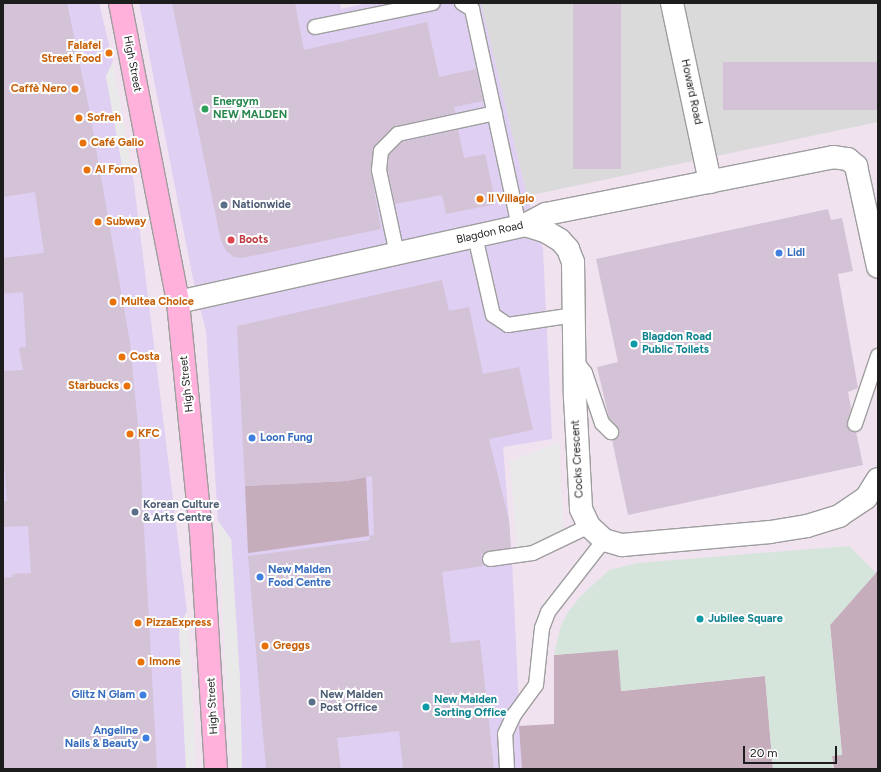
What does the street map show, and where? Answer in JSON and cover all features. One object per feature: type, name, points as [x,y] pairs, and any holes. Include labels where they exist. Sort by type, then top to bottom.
[{"type":"main road","name":"High Street","points":[[120,3],[178,302],[202,531],[216,769]]},
{"type":"street","name":"Howard Road","points":[[672,3],[710,182]]},
{"type":"street","name":"Blagdon Road","points":[[178,302],[522,226],[546,214],[833,158],[848,158],[856,166],[861,182],[877,256]]},
{"type":"street","name":"Cocks Crescent","points":[[522,226],[545,231],[568,249],[573,262],[581,509],[597,533]]},
{"type":"street","points":[[597,533],[622,545],[770,532],[808,526],[872,503],[878,480]]},
{"type":"lane","points":[[315,27],[433,3]]},
{"type":"lane","points":[[462,3],[472,9],[522,226]]},
{"type":"lane","points":[[397,254],[379,170],[381,151],[398,134],[495,113]]},
{"type":"lane","points":[[475,236],[493,315],[508,325],[574,315]]},
{"type":"lane","points":[[855,424],[878,356]]},
{"type":"lane","points":[[575,359],[585,373],[602,423],[611,432]]},
{"type":"lane","points":[[490,559],[533,553],[597,533]]},
{"type":"lane","points":[[508,769],[505,734],[510,722],[536,684],[542,628],[548,612],[597,533]]},
{"type":"shaded area","points":[[3,3],[99,3],[113,62],[106,76],[122,165],[133,176],[187,612],[179,625],[186,769],[3,769]]},
{"type":"shaded area","points":[[139,3],[340,3],[341,9],[368,3],[481,3],[527,196],[543,249],[552,439],[503,447],[512,561],[522,769],[242,769],[240,682],[231,539],[218,521],[206,331],[193,279]]},
{"type":"shaded area","points":[[481,3],[878,3],[878,122],[527,196]]},
{"type":"shaded area","points":[[113,62],[133,176],[122,165],[106,76]]},
{"type":"shaded area","points":[[559,442],[564,533],[517,551],[510,461]]},
{"type":"shaded area","points":[[366,477],[369,536],[248,553],[245,486],[346,481]]},
{"type":"shaded area","points":[[218,521],[231,539],[240,682],[242,769],[230,769]]},
{"type":"shaded area","name":"Jubilee Square","points":[[849,546],[876,573],[830,625],[842,755],[832,756],[833,769],[773,769],[765,676],[621,691],[618,650],[554,655],[561,625],[568,612],[581,596],[609,570],[637,563]]},
{"type":"shaded area","points":[[878,570],[878,769],[834,769],[832,756],[842,754],[830,625]]},
{"type":"shaded area","points":[[187,612],[193,693],[196,769],[186,769],[179,625]]},
{"type":"shaded area","points":[[618,649],[622,691],[765,676],[773,769],[522,769],[519,726],[554,724],[554,655]]},
{"type":"building","points":[[3,3],[67,3],[89,108],[130,343],[139,436],[157,769],[3,769],[3,578],[13,577],[12,574],[31,573],[28,526],[3,527],[3,501],[7,501],[3,451],[3,371],[23,370],[19,348],[26,347],[23,292],[3,294],[3,258],[44,253],[35,192],[3,197]]},
{"type":"building","points":[[172,3],[295,3],[304,50],[427,22],[439,77],[476,69],[483,101],[454,107],[455,113],[396,126],[375,145],[371,172],[381,229],[242,258],[234,257],[226,251],[221,241]]},
{"type":"building","points":[[573,3],[621,3],[621,169],[573,169]]},
{"type":"building","points":[[723,62],[878,62],[878,110],[723,110]]},
{"type":"building","points":[[458,130],[464,158],[485,154],[496,204],[446,214],[442,195],[395,204],[388,170],[389,155],[402,142]]},
{"type":"building","points":[[828,209],[831,220],[842,218],[853,271],[838,274],[858,388],[848,392],[851,408],[847,425],[849,430],[856,432],[863,465],[628,515],[612,440],[617,438],[619,430],[609,418],[597,367],[618,362],[596,259]]},
{"type":"building","points":[[442,280],[449,311],[469,307],[483,374],[519,367],[533,430],[489,439],[509,520],[511,548],[481,554],[483,566],[442,572],[451,643],[480,640],[494,769],[403,769],[399,731],[337,738],[341,769],[266,769],[248,556],[370,540],[369,536],[374,535],[372,476],[346,481],[245,486],[237,326]]},
{"type":"place","name":"Falafel Street Food","points":[[109,53]]},
{"type":"place","name":"Caffè Nero","points":[[75,89]]},
{"type":"place","name":"Energym NEW MALDEN","points":[[205,109]]},
{"type":"place","name":"Sofreh","points":[[79,118]]},
{"type":"place","name":"Café Galio","points":[[83,143]]},
{"type":"place","name":"Al Forno","points":[[87,170]]},
{"type":"place","name":"Il Villagio","points":[[480,199]]},
{"type":"place","name":"Nationwide","points":[[224,205]]},
{"type":"place","name":"Subway","points":[[98,222]]},
{"type":"place","name":"Boots","points":[[231,240]]},
{"type":"place","name":"Lidl","points":[[779,253]]},
{"type":"place","name":"Multea Choice","points":[[113,302]]},
{"type":"place","name":"Blagdon Road Public Toilets","points":[[634,344]]},
{"type":"place","name":"Costa","points":[[122,357]]},
{"type":"place","name":"Starbucks","points":[[127,386]]},
{"type":"place","name":"KFC","points":[[130,434]]},
{"type":"place","name":"Loon Fung","points":[[252,438]]},
{"type":"place","name":"Korean Culture & Arts Centre","points":[[135,512]]},
{"type":"place","name":"New Malden Food Centre","points":[[260,577]]},
{"type":"place","name":"Jubilee Square","points":[[700,619]]},
{"type":"place","name":"PizzaExpress","points":[[138,623]]},
{"type":"place","name":"Greggs","points":[[265,646]]},
{"type":"place","name":"Imone","points":[[141,662]]},
{"type":"place","name":"Glitz N Glam","points":[[143,695]]},
{"type":"place","name":"New Malden Post Office","points":[[312,702]]},
{"type":"place","name":"New Malden Sorting Office","points":[[426,707]]},
{"type":"place","name":"Angeline Nails & Beauty","points":[[146,738]]}]
